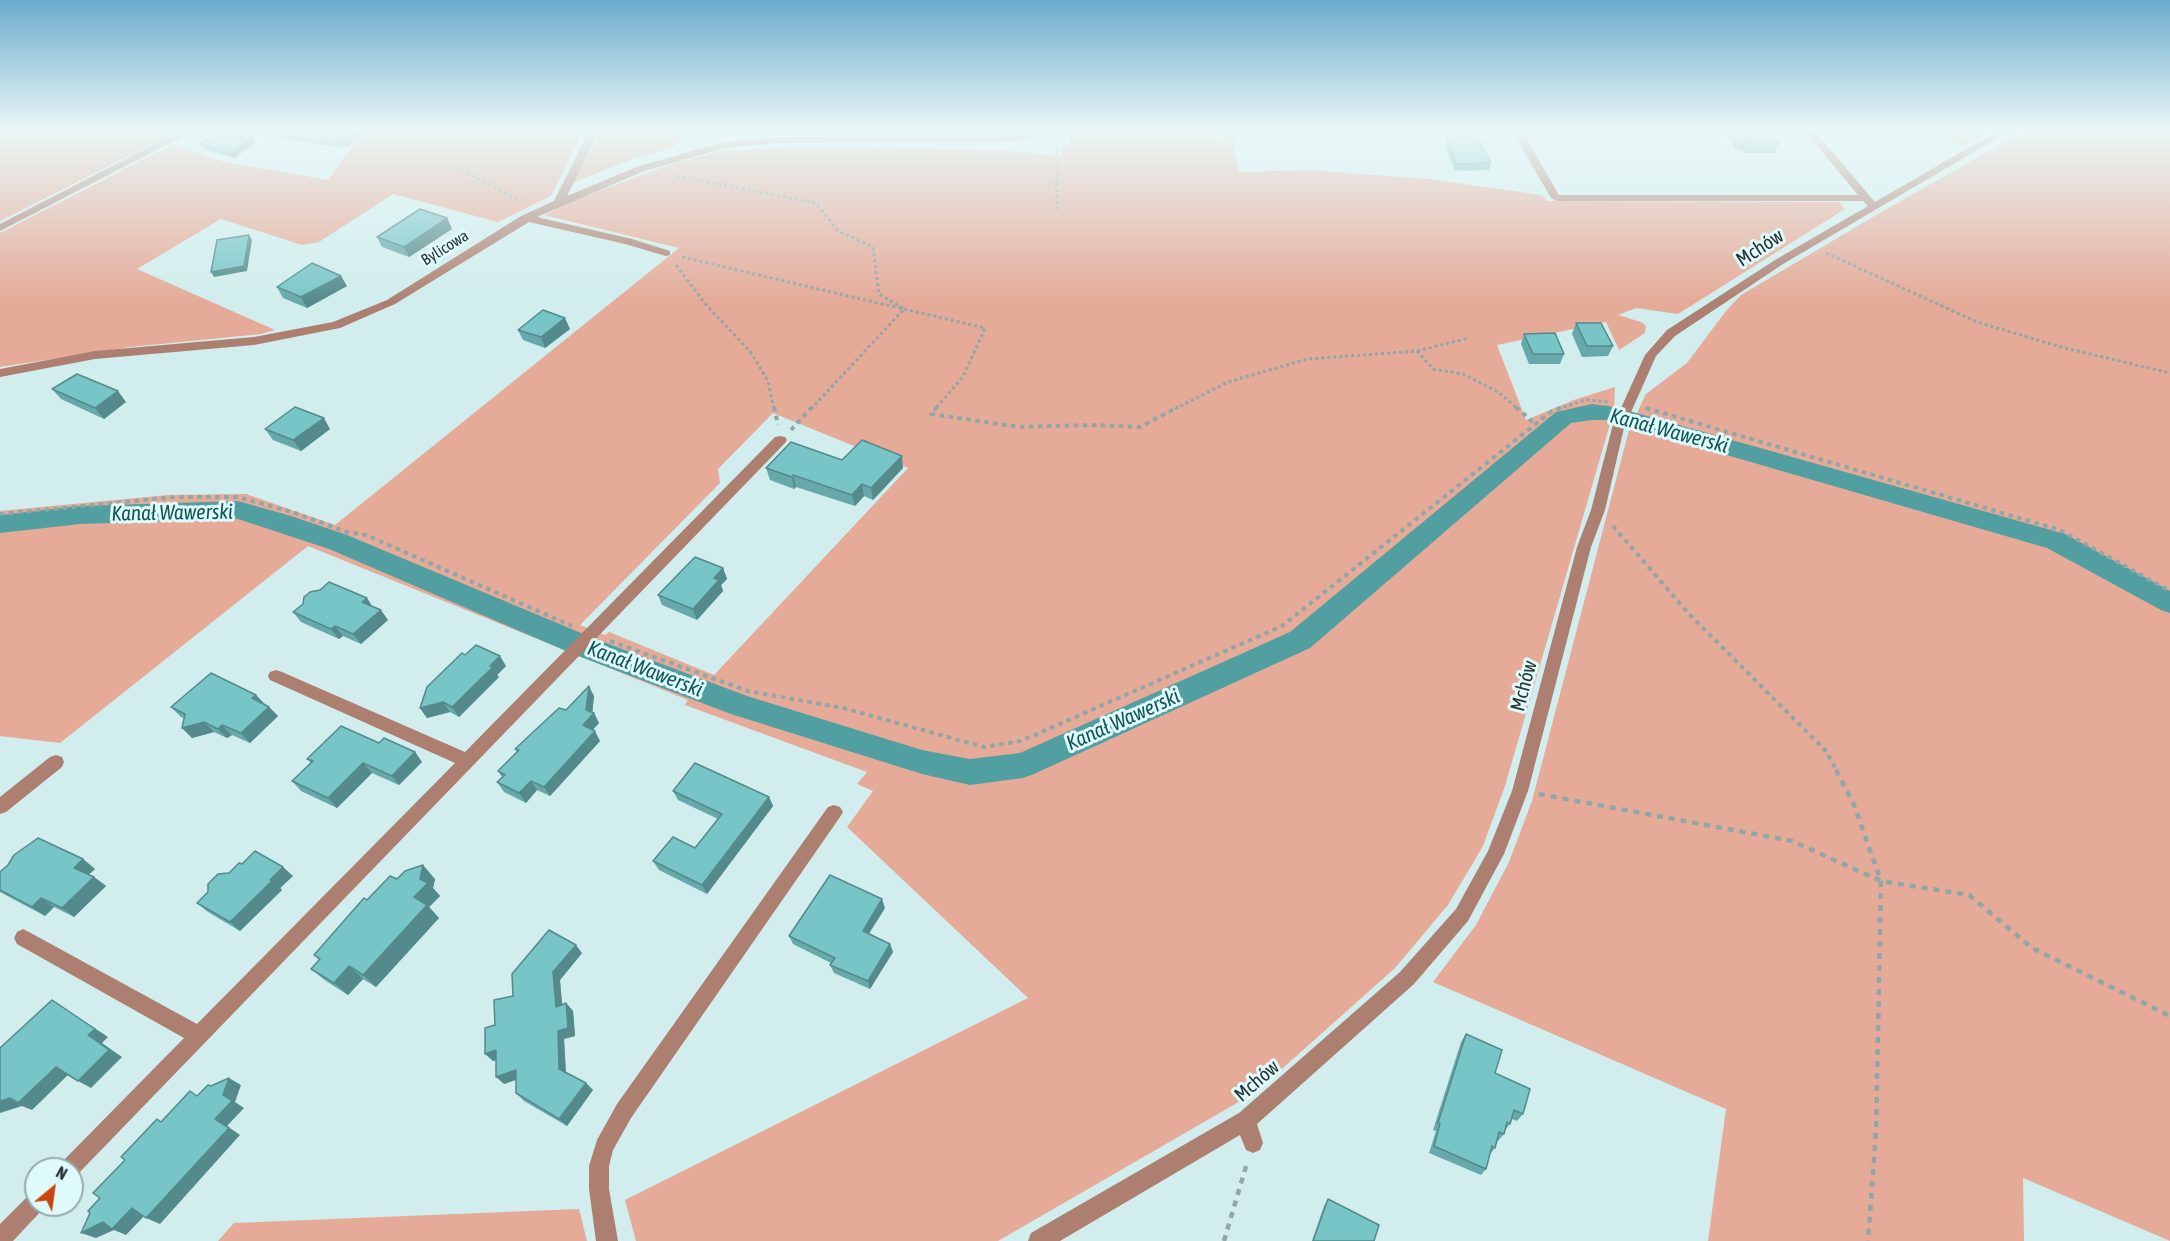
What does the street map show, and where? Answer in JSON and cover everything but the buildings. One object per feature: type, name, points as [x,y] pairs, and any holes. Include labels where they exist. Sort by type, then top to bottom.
[{"type":"street","points":[[0,228],[80,187]]},
{"type":"street","points":[[560,202],[567,187]]},
{"type":"street","name":"Bylicowa","points":[[0,373],[95,356],[254,341],[336,325],[391,302],[525,218],[597,187]]},
{"type":"street","points":[[1550,187],[1556,198],[1865,198]]},
{"type":"street","points":[[1856,187],[1874,207]]},
{"type":"street","name":"Mchów","points":[[1039,1241],[1246,1120],[1407,978],[1462,915],[1496,854],[1520,791],[1584,547],[1598,510],[1618,428],[1651,355],[1671,333],[1808,244],[1909,187]]},
{"type":"street","points":[[525,218],[628,241],[666,253]]},
{"type":"street","points":[[81,1157],[780,440]]},
{"type":"street","points":[[276,676],[468,761]]},
{"type":"street","points":[[0,807],[56,762]]},
{"type":"street","points":[[607,1241],[598,1189],[599,1166],[604,1147],[624,1111],[834,812]]},
{"type":"street","points":[[23,938],[199,1036]]},
{"type":"street","points":[[1246,1120],[1253,1143]]},
{"type":"street","points":[[0,1239],[24,1214]]},
{"type":"path","points":[[492,187],[538,212]]},
{"type":"path","points":[[733,187],[816,203],[838,231],[873,247],[879,294],[904,309]]},
{"type":"path","points":[[1057,187],[1057,209]]},
{"type":"path","points":[[1808,244],[1977,322],[2061,347],[2170,373]]},
{"type":"path","points":[[666,253],[823,292],[985,328],[963,377],[931,414],[1019,427],[1092,424],[1140,427],[1228,382],[1308,359],[1417,351],[1469,339]]},
{"type":"path","points":[[666,253],[707,306],[750,351],[768,381],[776,408],[780,440]]},
{"type":"path","points":[[780,440],[798,424],[904,309]]},
{"type":"path","points":[[1417,351],[1433,369],[1463,374],[1498,392],[1535,424]]},
{"type":"path","points":[[0,514],[176,497],[238,497],[366,536],[591,634],[748,691],[843,708],[984,747],[1021,741],[1282,626],[1552,411],[1585,400],[1629,403],[2060,530],[2170,591]]},
{"type":"path","points":[[1598,510],[1689,614],[1826,750],[1854,805],[1881,881],[1876,1131],[1868,1241]]},
{"type":"path","points":[[1520,791],[1792,841],[1881,881],[1969,895],[2032,948],[2170,1016]]},
{"type":"path","points":[[1224,1241],[1253,1143]]},
{"type":"shaded area","points":[[0,187],[67,187],[0,221]]},
{"type":"shaded area","points":[[90,187],[555,187],[551,196],[498,222],[393,194],[319,242],[302,245],[221,219],[137,269],[275,330],[261,334],[130,347],[0,367],[0,233]]},
{"type":"shaded area","points":[[610,187],[1484,187],[1542,195],[1547,201],[1839,202],[1845,209],[1678,314],[1636,308],[1618,315],[1641,322],[1646,326],[1645,333],[1619,350],[1606,322],[1497,345],[1526,420],[1574,400],[1615,387],[1614,410],[1505,786],[1483,846],[1448,905],[1395,968],[1256,1092],[998,1241],[636,1241],[625,1200],[1028,998],[847,827],[873,791],[857,784],[867,772],[685,705],[688,700],[308,546],[60,743],[0,736],[0,511],[168,495],[246,494],[335,525],[679,248],[544,215]],"holes":[[[773,413],[908,468],[714,675],[609,632],[605,635],[580,625],[720,483],[718,469]]]},
{"type":"shaded area","points":[[1925,187],[2170,187],[2170,1241],[2023,1178],[2024,1241],[1708,1241],[1726,1109],[1433,982],[1476,925],[1509,862],[1532,801],[1629,430],[1646,394],[1687,363],[1741,295]]},
{"type":"shaded area","points":[[579,1209],[587,1241],[218,1241],[234,1223]]},
{"type":"waterway","name":"Kanał Wawerski","points":[[0,524],[80,515],[238,510],[282,522],[338,542],[583,646],[741,706],[922,762],[970,772],[1023,765],[1300,640],[1564,417],[1592,412],[1607,412],[2056,541],[2170,603]]}]
